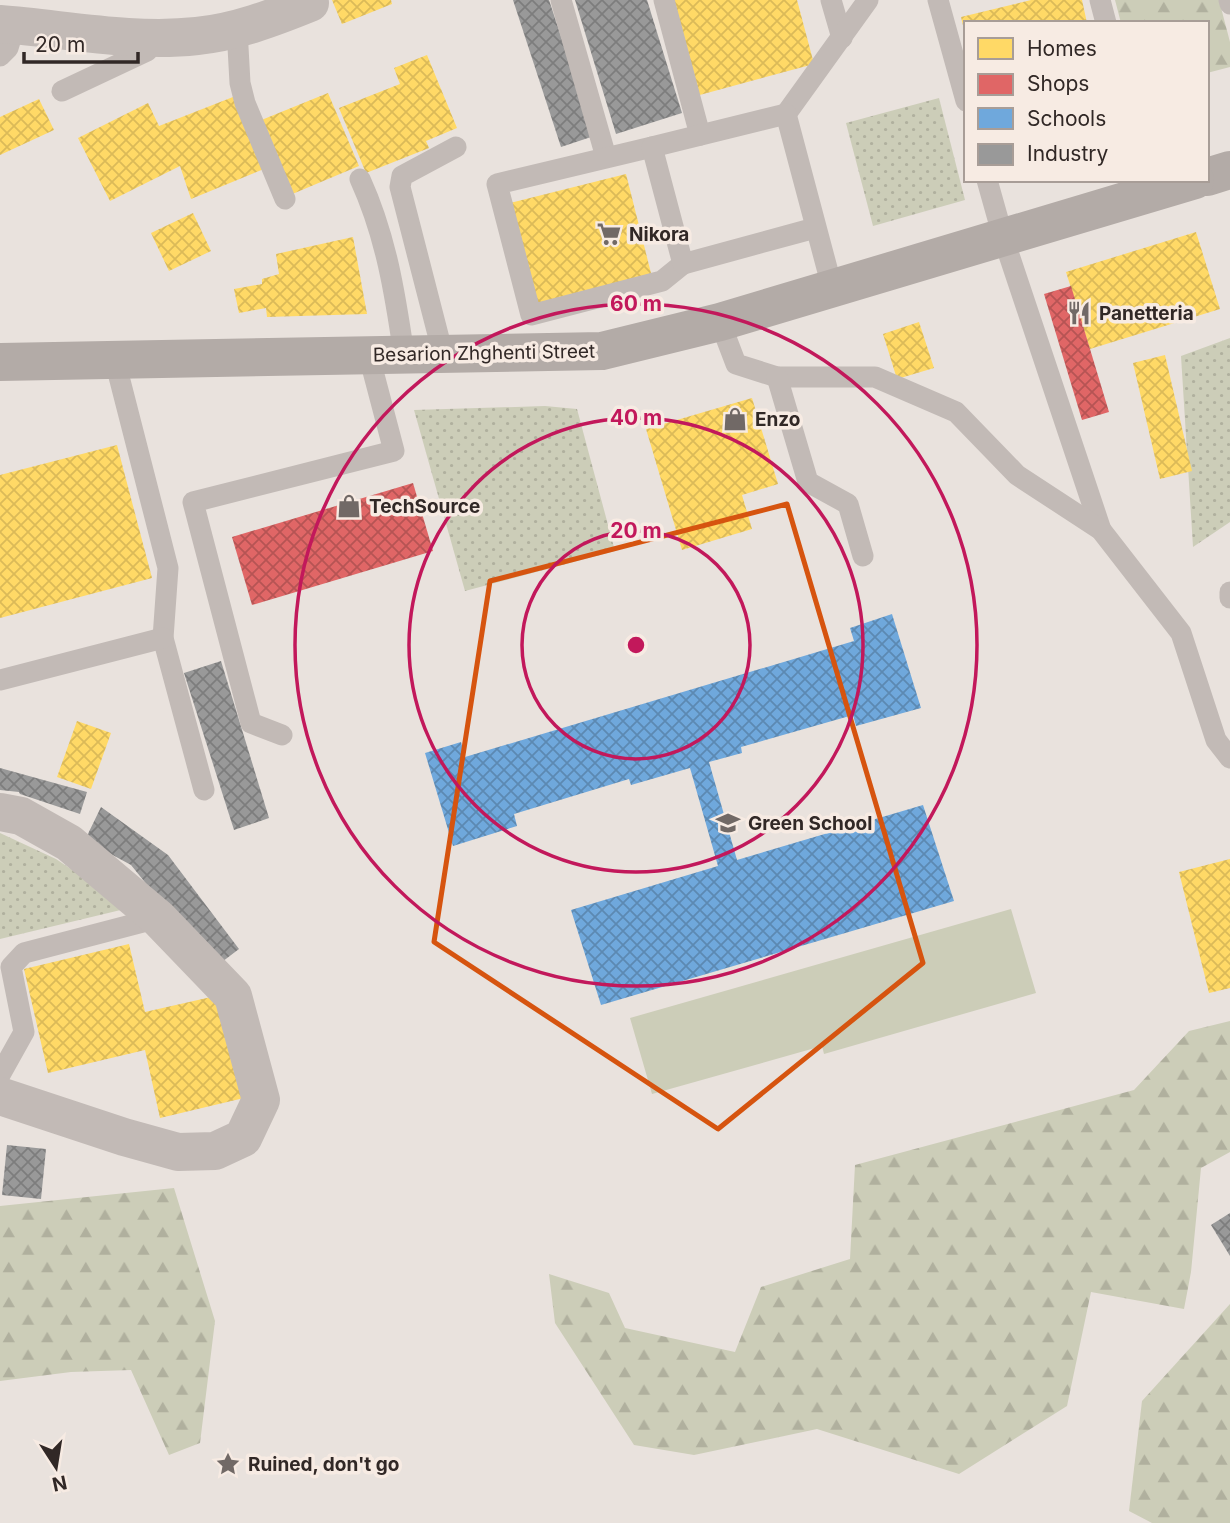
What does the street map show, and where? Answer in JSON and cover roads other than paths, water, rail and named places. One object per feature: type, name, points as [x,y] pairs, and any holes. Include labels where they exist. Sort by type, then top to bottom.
[{"type":"main road","points":[[1209,176],[1230,170]]},
{"type":"main road","name":"Besarion Zhghenti Street","points":[[3,357],[114,361],[602,351],[720,322],[1003,237],[1148,187],[1182,182]]},
{"type":"street","points":[[5,35],[197,36],[237,29],[310,4]]},
{"type":"street","points":[[0,812],[21,816],[69,843],[158,918],[233,996],[261,1100],[243,1138],[215,1151],[178,1152],[0,1096]]},
{"type":"lane","points":[[561,0],[606,157]]},
{"type":"lane","points":[[664,0],[700,135]]},
{"type":"lane","points":[[831,0],[842,38]]},
{"type":"lane","points":[[815,228],[683,264],[662,281],[531,315],[497,184],[786,114],[867,0]]},
{"type":"lane","points":[[938,0],[964,94]]},
{"type":"lane","points":[[1100,0],[1105,21]]},
{"type":"lane","points":[[237,29],[240,83],[245,103],[285,199]]},
{"type":"lane","points":[[62,91],[147,51],[158,37]]},
{"type":"lane","points":[[786,114],[832,287]]},
{"type":"lane","points":[[443,355],[400,187],[402,176],[456,146]]},
{"type":"lane","points":[[652,147],[683,264]]},
{"type":"lane","points":[[282,735],[251,723],[193,502],[394,451],[386,356],[391,272],[375,213],[360,178]]},
{"type":"lane","points":[[988,182],[1003,237],[1101,530]]},
{"type":"lane","points":[[720,322],[736,364],[777,377],[875,377],[956,412],[1017,475],[1101,530],[1181,633],[1216,740],[1230,758]]},
{"type":"lane","points":[[114,361],[168,568],[163,638],[204,790]]},
{"type":"lane","points":[[777,377],[808,482],[848,504],[863,556]]},
{"type":"lane","points":[[1230,592],[1230,598]]},
{"type":"lane","points":[[0,680],[163,638]]},
{"type":"lane","points":[[0,1075],[24,1032],[11,967],[24,953],[158,918]]},
{"type":"place","name":"Nikora","points":[[609,234]]},
{"type":"place","name":"Panetteria","points":[[1079,313]]},
{"type":"place","name":"Enzo","points":[[735,419]]},
{"type":"place","name":"TechSource","points":[[349,506]]},
{"type":"place","name":"Green School","points":[[728,823]]},
{"type":"place","name":"Ruined, don't go","points":[[228,1464]]}]
